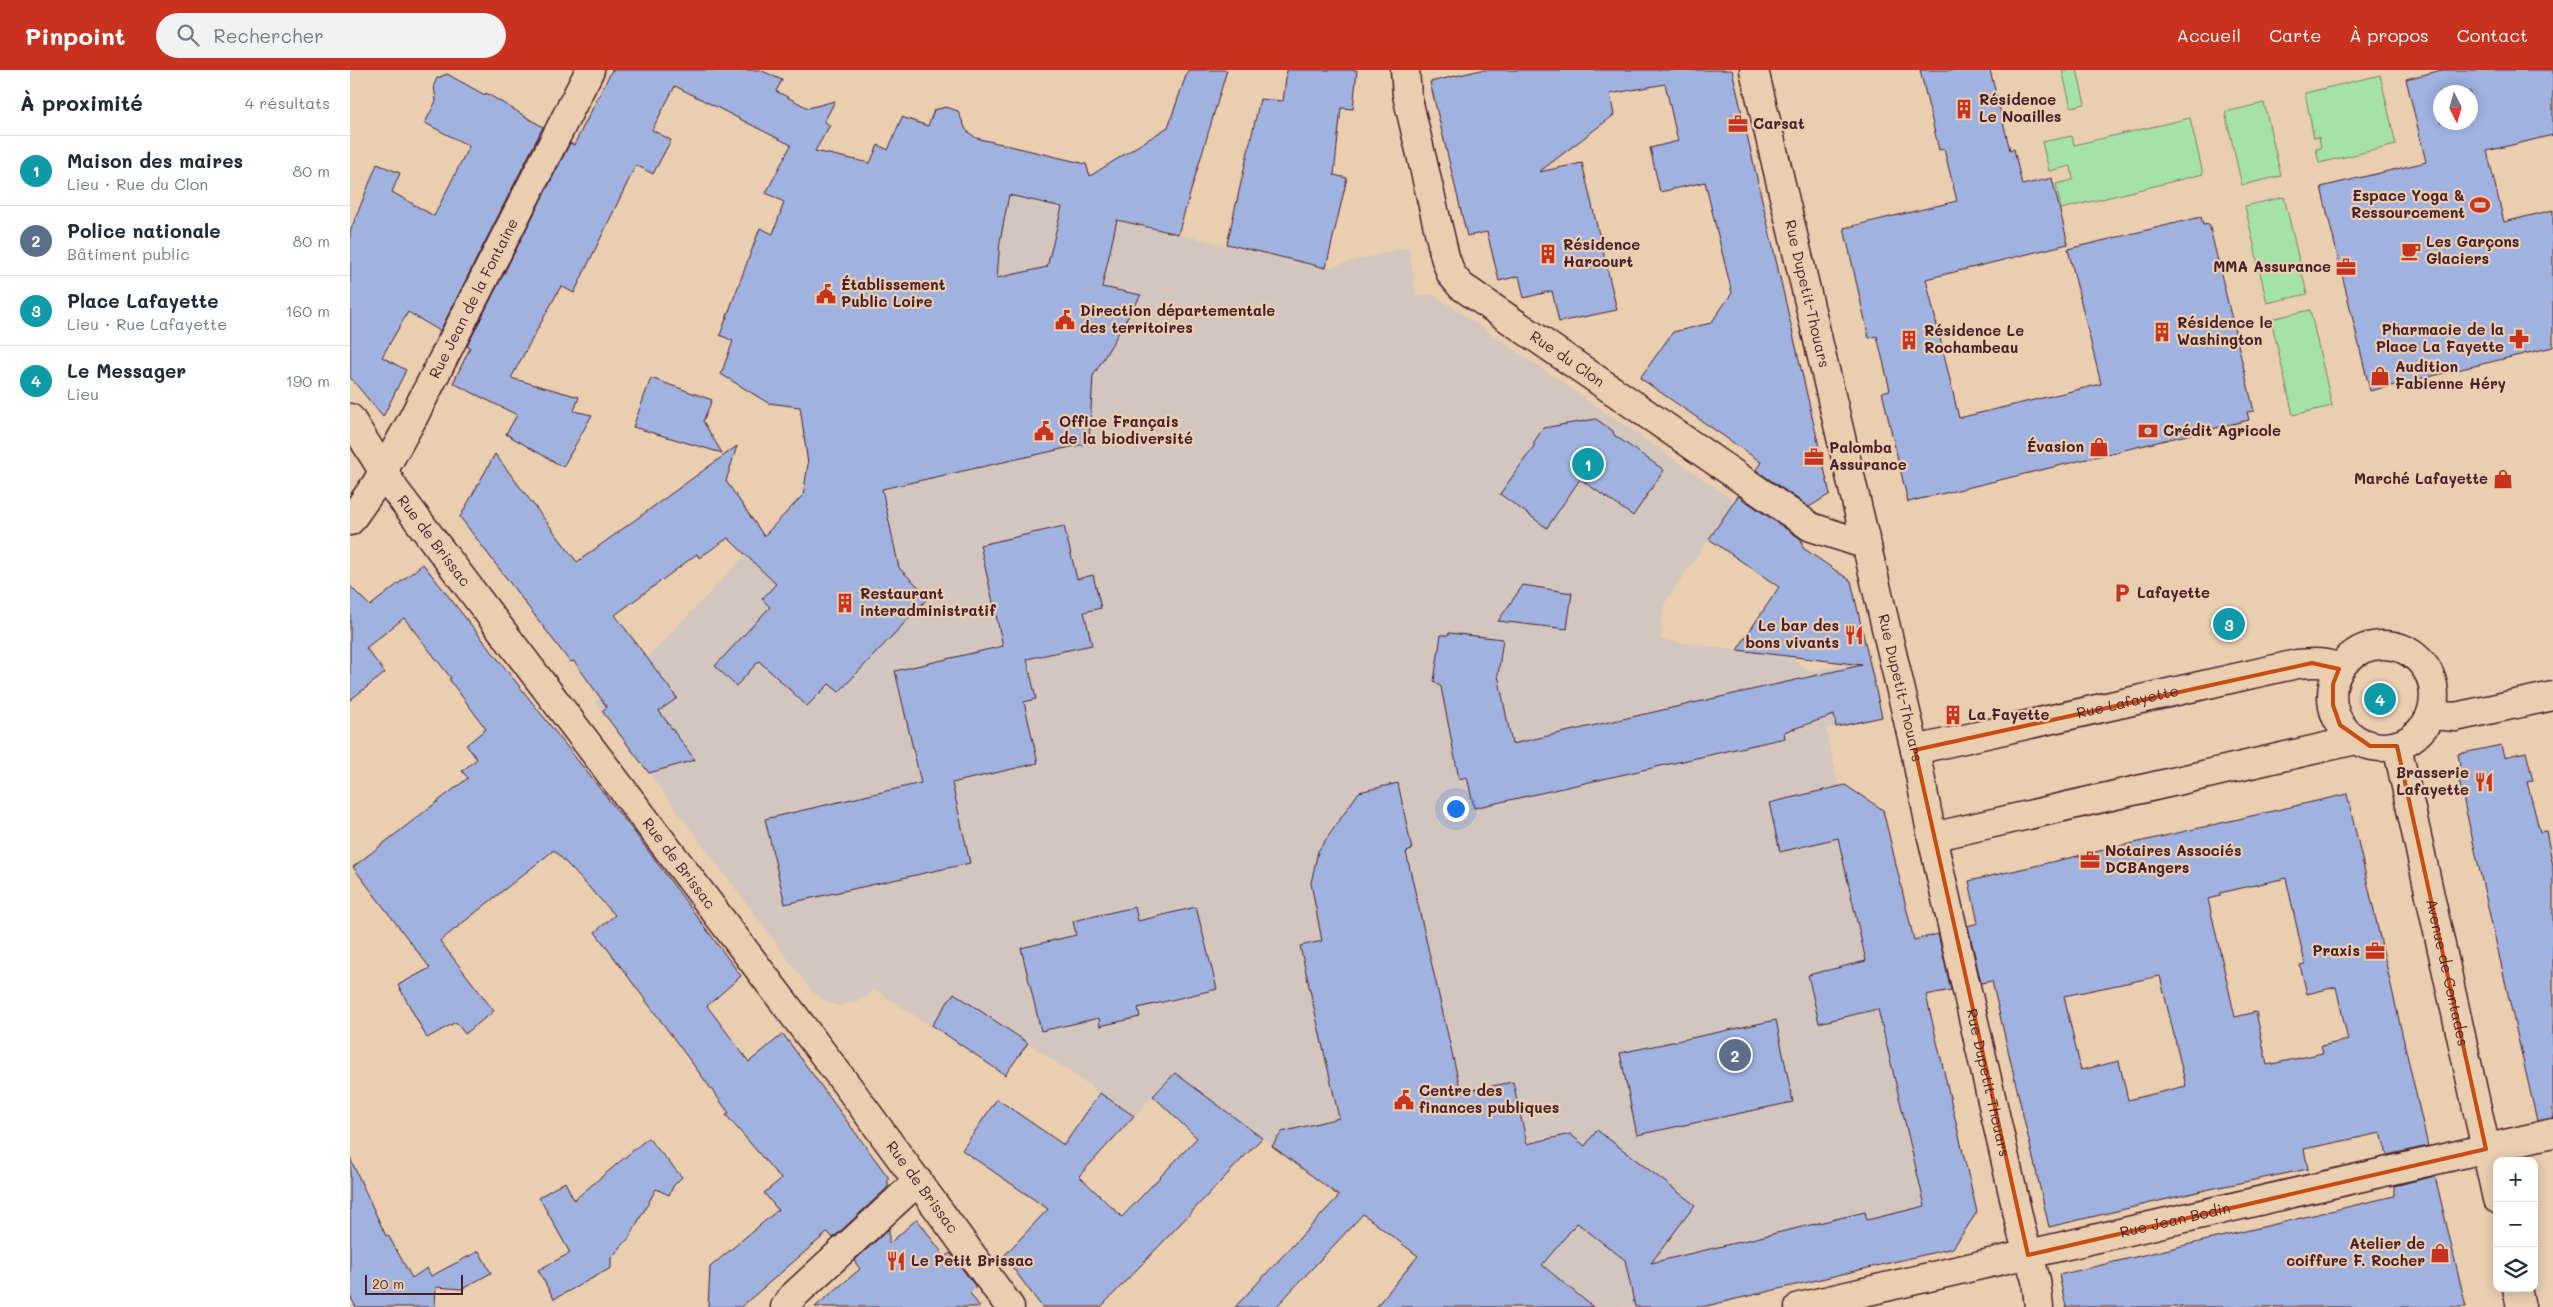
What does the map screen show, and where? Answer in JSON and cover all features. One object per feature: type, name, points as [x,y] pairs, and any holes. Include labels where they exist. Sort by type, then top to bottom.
[{"type":"street","name":"Rue Jean de la Fontaine","points":[[350,521],[384,470],[413,418],[590,70]]},
{"type":"street","name":"Rue Dupetit-Thouars","points":[[1754,70],[1915,750],[1932,837],[2028,1255],[2036,1280],[2039,1307]]},
{"type":"street","name":"Rue du Clon","points":[[1405,71],[1407,95],[1444,257],[1451,274],[1461,286],[1811,527],[1867,545]]},
{"type":"street","name":"Rue de Brissac","points":[[350,418],[395,490],[918,1181],[1010,1307]]},
{"type":"street","points":[[2389,645],[2408,651],[2420,660],[2431,676],[2435,696],[2431,715],[2416,736],[2397,746],[2375,747],[2356,740],[2340,725],[2332,705],[2332,689],[2339,669],[2350,657],[2370,647],[2389,645]]},
{"type":"street","name":"Rue Lafayette","points":[[1915,750],[2297,664],[2326,664],[2339,669]]},
{"type":"street","points":[[2431,715],[2455,717],[2553,696]]},
{"type":"street","points":[[1932,837],[2356,740]]},
{"type":"street","name":"Avenue de Contades","points":[[2397,746],[2493,1181]]},
{"type":"street","name":"Rue Jean Bodin","points":[[1799,1307],[2553,1133]]},
{"type":"street","points":[[785,1307],[792,1297],[918,1181]]},
{"type":"street","points":[[2518,1292],[2522,1307]]},
{"type":"highlighted area","points":[[2312,663],[2339,669],[2333,684],[2333,705],[2340,725],[2370,746],[2397,746],[2486,1149],[2028,1255],[1915,750]]},
{"type":"shaded area","points":[[815,151],[1326,268],[1409,247],[1416,296],[1433,294],[1735,501],[1664,604],[1660,640],[1789,656],[1810,672],[1869,658],[1882,717],[1826,729],[1839,786],[1845,785],[1883,810],[1914,940],[1932,935],[1945,991],[1926,996],[1977,1212],[1953,1248],[1702,1307],[1553,1307],[1339,1196],[1175,1073],[1134,1116],[1028,1043],[1005,1075],[874,989],[863,999],[840,1006],[829,1003],[812,991],[595,701],[633,673],[804,494],[808,464],[802,429],[804,407],[791,403],[779,405],[768,403],[747,389],[720,376],[803,152]]},
{"type":"green space","points":[[2062,70],[2077,70],[2085,104],[2071,107]]},
{"type":"green space","points":[[2380,75],[2396,145],[2319,163],[2316,149],[2321,148],[2319,137],[2314,138],[2305,93]]},
{"type":"green space","points":[[2264,103],[2281,176],[2242,185],[2225,112]]},
{"type":"green space","points":[[2190,118],[2203,174],[2061,209],[2056,184],[2073,180],[2071,166],[2049,171],[2042,142],[2072,136],[2074,145]]},
{"type":"green space","points":[[2284,197],[2307,294],[2267,303],[2245,206]]},
{"type":"green space","points":[[2310,310],[2332,406],[2293,415],[2271,319]]},
{"type":"building","points":[[612,70],[760,70],[782,80],[776,91],[808,108],[835,101],[824,122],[830,125],[815,151],[870,163],[878,145],[888,150],[902,117],[928,126],[934,110],[946,107],[958,111],[966,130],[976,138],[1086,164],[1090,176],[1168,127],[1188,70],[1227,70],[1178,234],[1117,220],[1102,287],[1141,295],[1093,376],[1089,443],[882,489],[899,568],[929,597],[839,692],[829,684],[807,706],[759,661],[736,686],[715,666],[770,607],[762,599],[776,584],[728,538],[699,558],[697,554],[615,615],[677,698],[659,711],[695,760],[649,773],[602,711],[607,707],[574,661],[570,662],[460,517],[495,454],[577,562],[737,446],[726,481],[764,536],[803,495],[808,464],[800,407],[768,403],[721,374],[733,341],[720,335],[760,228],[773,234],[784,202],[766,193],[791,145],[675,86],[652,130],[671,140],[653,174],[636,165],[574,293],[561,286],[511,378],[579,397],[574,411],[592,415],[563,467],[506,434],[517,415],[453,383],[470,348],[467,346],[570,143],[574,145]],"holes":[[[1009,195],[1062,207],[1047,267],[997,278],[1000,241]]]},
{"type":"building","points":[[1287,70],[1357,70],[1353,109],[1341,108],[1334,175],[1347,178],[1326,268],[1227,244],[1260,99],[1283,101]]},
{"type":"building","points":[[1481,70],[1732,70],[1830,494],[1809,507],[1756,470],[1761,462],[1640,378],[1673,332],[1711,323],[1732,293],[1705,182],[1660,192],[1650,148],[1678,141],[1665,84],[1610,94],[1614,115],[1539,172],[1582,163],[1617,310],[1559,322],[1552,291],[1524,298],[1519,276],[1499,281],[1487,232],[1467,236],[1430,82]]},
{"type":"building","points":[[1920,70],[1990,70],[2010,150],[2014,149],[2022,185],[2052,178],[2068,244],[1926,279],[1959,418],[2101,384],[2068,249],[2201,217],[2203,225],[2209,224],[2254,411],[2247,412],[2249,420],[1908,502],[1882,392],[1890,390],[1877,336],[1869,338],[1844,228],[1957,201],[1944,149],[1939,150]]},
{"type":"building","points":[[2442,70],[2553,70],[2553,135],[2487,151],[2504,222],[2553,210],[2553,347],[2370,391],[2321,187],[2426,162],[2406,79]]},
{"type":"building","points":[[447,74],[485,95],[486,93],[543,127],[440,331],[408,312],[382,357],[406,370],[383,417],[350,377],[350,232],[377,164],[400,173],[392,192],[434,216],[469,146],[425,123],[436,101],[434,85],[437,78]]},
{"type":"building","points":[[651,378],[712,400],[703,421],[722,453],[633,427]]},
{"type":"building","points":[[1596,419],[1613,431],[1614,435],[1664,470],[1633,516],[1580,479],[1547,528],[1500,494],[1534,446],[1534,442],[1543,428]]},
{"type":"building","points":[[1738,496],[1801,539],[1803,548],[1851,581],[1882,717],[1836,727],[1834,715],[1784,732],[1785,738],[1474,808],[1467,777],[1459,779],[1441,687],[1434,681],[1441,635],[1448,635],[1449,633],[1503,639],[1498,675],[1512,744],[1862,665],[1737,650],[1779,587],[1709,539]]},
{"type":"building","points":[[1064,526],[1077,579],[1093,575],[1101,608],[1084,612],[1092,645],[1027,659],[1036,699],[1024,702],[1038,763],[952,783],[970,863],[785,904],[765,819],[921,783],[895,671],[1003,646],[980,545]]},
{"type":"building","points":[[423,564],[635,833],[741,976],[707,1006],[749,1062],[783,1034],[888,1177],[888,1187],[833,1238],[828,1232],[741,1307],[708,1307],[710,1267],[778,1210],[764,1193],[781,1179],[726,1115],[729,1113],[595,932],[615,915],[554,850],[440,941],[494,1011],[465,1034],[456,1022],[427,1038],[398,985],[430,968],[353,867],[468,778],[462,771],[477,759],[466,745],[486,729],[449,679],[451,678],[404,618],[366,648],[385,673],[350,700],[350,586],[370,606]]},
{"type":"building","points":[[1523,585],[1572,593],[1567,629],[1498,621]]},
{"type":"building","points":[[2501,745],[2504,757],[2526,752],[2533,781],[2527,782],[2540,832],[2546,831],[2553,866],[2553,1118],[2537,1121],[2456,767],[2460,766],[2458,754]]},
{"type":"building","points":[[1398,783],[1412,850],[1406,852],[1461,1092],[1513,1082],[1527,1144],[1570,1134],[1585,1146],[1597,1130],[1695,1205],[1651,1263],[1865,1212],[1867,1220],[1925,1206],[1878,1009],[1819,1023],[1808,975],[1866,961],[1838,838],[1780,852],[1769,803],[1845,785],[1883,810],[1914,940],[1938,934],[1951,990],[1926,995],[1977,1212],[1953,1248],[1702,1307],[1635,1307],[1625,1260],[1577,1223],[1542,1265],[1593,1307],[1376,1307],[1418,1256],[1363,1214],[1276,1307],[1235,1307],[1339,1196],[1272,1146],[1282,1132],[1339,1118],[1300,946],[1322,941],[1311,883],[1318,851],[1359,792]]},
{"type":"building","points":[[2347,794],[2428,1146],[2387,1155],[2381,1133],[2304,1149],[2308,1169],[2210,1189],[2049,1227],[1992,981],[1981,983],[1968,926],[1978,923],[1969,881]],"holes":[[[2286,878],[2305,964],[2300,965],[2307,994],[2336,987],[2348,1040],[2321,1046],[2323,1053],[2267,1065],[2256,1012],[2235,1017],[2208,899],[2220,896],[2220,893]],[[2160,976],[2186,1086],[2128,1100],[2119,1061],[2081,1070],[2064,996]]]},
{"type":"building","points":[[1135,907],[1138,921],[1196,907],[1217,989],[1138,1008],[1140,1017],[1100,1026],[1099,1018],[1041,1031],[1021,948],[1076,935],[1073,921]]},
{"type":"building","points":[[954,993],[1028,1043],[1005,1075],[932,1025]]},
{"type":"building","points":[[1776,1020],[1793,1102],[1637,1135],[1620,1053]]},
{"type":"building","points":[[1175,1073],[1262,1138],[1101,1307],[1042,1307],[1004,1256],[1048,1209],[962,1150],[997,1099],[1064,1145],[1100,1093],[1134,1116],[1079,1176],[1122,1217],[1197,1138],[1153,1096]]},
{"type":"building","points":[[648,1138],[682,1177],[674,1185],[669,1195],[656,1189],[629,1238],[611,1258],[611,1268],[554,1299],[538,1270],[570,1253],[539,1197],[565,1182],[574,1200]]},
{"type":"building","points":[[350,1158],[386,1236],[388,1235],[412,1278],[427,1268],[431,1276],[479,1251],[491,1273],[462,1289],[436,1287],[435,1307],[356,1307],[350,1296]]},
{"type":"building","points":[[2435,1176],[2466,1307],[2066,1307],[2059,1275],[2394,1196],[2394,1186]]},
{"type":"building","points":[[917,1219],[945,1257],[950,1253],[976,1287],[970,1293],[980,1307],[815,1307],[860,1269],[854,1261],[889,1229],[889,1244]]},
{"type":"place","name":"Résidence Le Noailles","points":[[1964,109]]},
{"type":"place","name":"Carsat","points":[[1738,124]]},
{"type":"place","name":"Espace Yoga & Ressourcement","points":[[2480,205]]},
{"type":"place","name":"Les Garçons Glaciers","points":[[2411,251]]},
{"type":"place","name":"Résidence Harcourt","points":[[1548,254]]},
{"type":"place","name":"MMA Assurance","points":[[2346,267]]},
{"type":"place","name":"Établissement Public Loire","points":[[826,294]]},
{"type":"place","name":"Direction départementale des territoires","points":[[1065,320]]},
{"type":"place","name":"Résidence le Washington","points":[[2162,332]]},
{"type":"place","name":"Pharmacie de la Place La Fayette","points":[[2519,339]]},
{"type":"place","name":"Résidence Le Rochambeau","points":[[1909,340]]},
{"type":"place","name":"Audition Fabienne Héry","points":[[2380,376]]},
{"type":"place","name":"Office Français de la biodiversité","points":[[1044,431]]},
{"type":"place","name":"Crédit Agricole","points":[[2148,431]]},
{"type":"place","name":"Évasion","points":[[2099,447]]},
{"type":"place","name":"Palomba Assurance","points":[[1814,457]]},
{"type":"place","name":"Maison des maires","points":[[1588,464]]},
{"type":"place","name":"Marché Lafayette","points":[[2503,479]]},
{"type":"place","name":"Lafayette","points":[[2122,593]]},
{"type":"place","name":"Restaurant interadministratif","points":[[845,603]]},
{"type":"place","name":"Place Lafayette","points":[[2229,624]]},
{"type":"place","name":"Le bar des bons vivants","points":[[1854,635]]},
{"type":"place","name":"Le Messager","points":[[2380,699]]},
{"type":"place","name":"La Fayette","points":[[1953,715]]},
{"type":"place","name":"Brasserie Lafayette","points":[[2484,782]]},
{"type":"place","name":"Notaires Associés DCBAngers","points":[[2090,860]]},
{"type":"place","name":"Praxis","points":[[2375,951]]},
{"type":"place","name":"Police nationale","points":[[1735,1055]]},
{"type":"place","name":"Centre des finances publiques","points":[[1404,1100]]},
{"type":"place","name":"Atelier de coiffure F. Rocher","points":[[2440,1253]]},
{"type":"place","name":"Le Petit Brissac","points":[[896,1261]]}]
